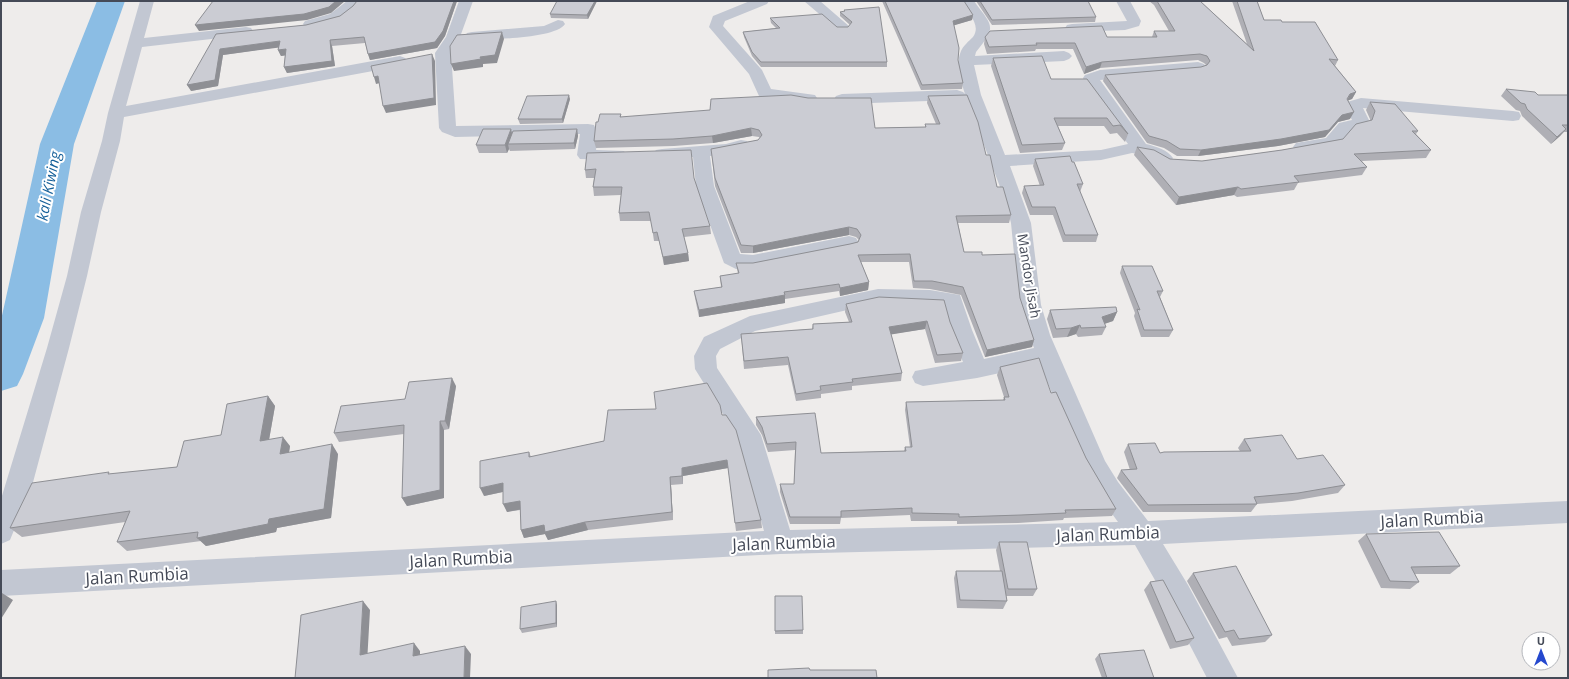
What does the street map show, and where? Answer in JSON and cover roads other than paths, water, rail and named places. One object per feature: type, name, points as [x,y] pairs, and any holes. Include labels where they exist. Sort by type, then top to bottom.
[{"type":"street","points":[[1,532],[19,486],[78,276],[91,212],[111,141],[116,113],[147,1]]},
{"type":"street","points":[[293,26],[308,25],[337,17],[349,8],[355,1]]},
{"type":"street","points":[[116,113],[428,56],[453,37],[466,1]]},
{"type":"street","points":[[762,1],[737,5],[718,19],[716,27],[756,73],[765,93],[826,98],[895,98],[973,95]]},
{"type":"street","points":[[811,1],[843,27]]},
{"type":"street","points":[[967,1],[983,24],[991,31],[968,52],[966,61],[1064,56]]},
{"type":"street","points":[[1054,29],[1125,26],[1134,23],[1134,20],[1123,1]]},
{"type":"street","points":[[453,37],[547,30],[558,24]]},
{"type":"street","points":[[136,43],[261,30]]},
{"type":"street","points":[[428,56],[448,128],[455,132],[588,129],[589,134],[586,155],[640,155],[727,149],[752,142]]},
{"type":"street","name":"Mandor Jisah","points":[[966,61],[966,69],[973,95],[1014,200],[1021,223],[1030,305],[1047,354],[1095,466],[1109,490],[1142,533],[1182,600],[1223,678]]},
{"type":"street","points":[[1140,148],[1092,82],[1091,78],[1100,75],[1198,67]]},
{"type":"street","points":[[1286,150],[1332,142],[1345,127],[1360,123],[1361,120],[1354,106],[1361,103],[1513,116]]},
{"type":"street","points":[[999,161],[1101,155],[1123,149],[1140,148],[1158,153],[1173,162],[1178,162]]},
{"type":"street","points":[[701,151],[705,186],[731,258],[736,262],[753,262],[849,243]]},
{"type":"street","points":[[780,542],[764,491],[749,434],[741,420],[730,408],[706,369],[704,356],[712,343],[750,324],[871,298],[930,297],[953,300],[961,330],[976,369]]},
{"type":"street","points":[[923,377],[976,369],[1047,354]]},
{"type":"street","name":"Jalan Rumbia","points":[[1,583],[780,542],[1142,533],[1568,512]]},
{"type":"waterway","name":"kali Kiwing","points":[[1,374],[23,318],[57,144],[111,1]]}]
